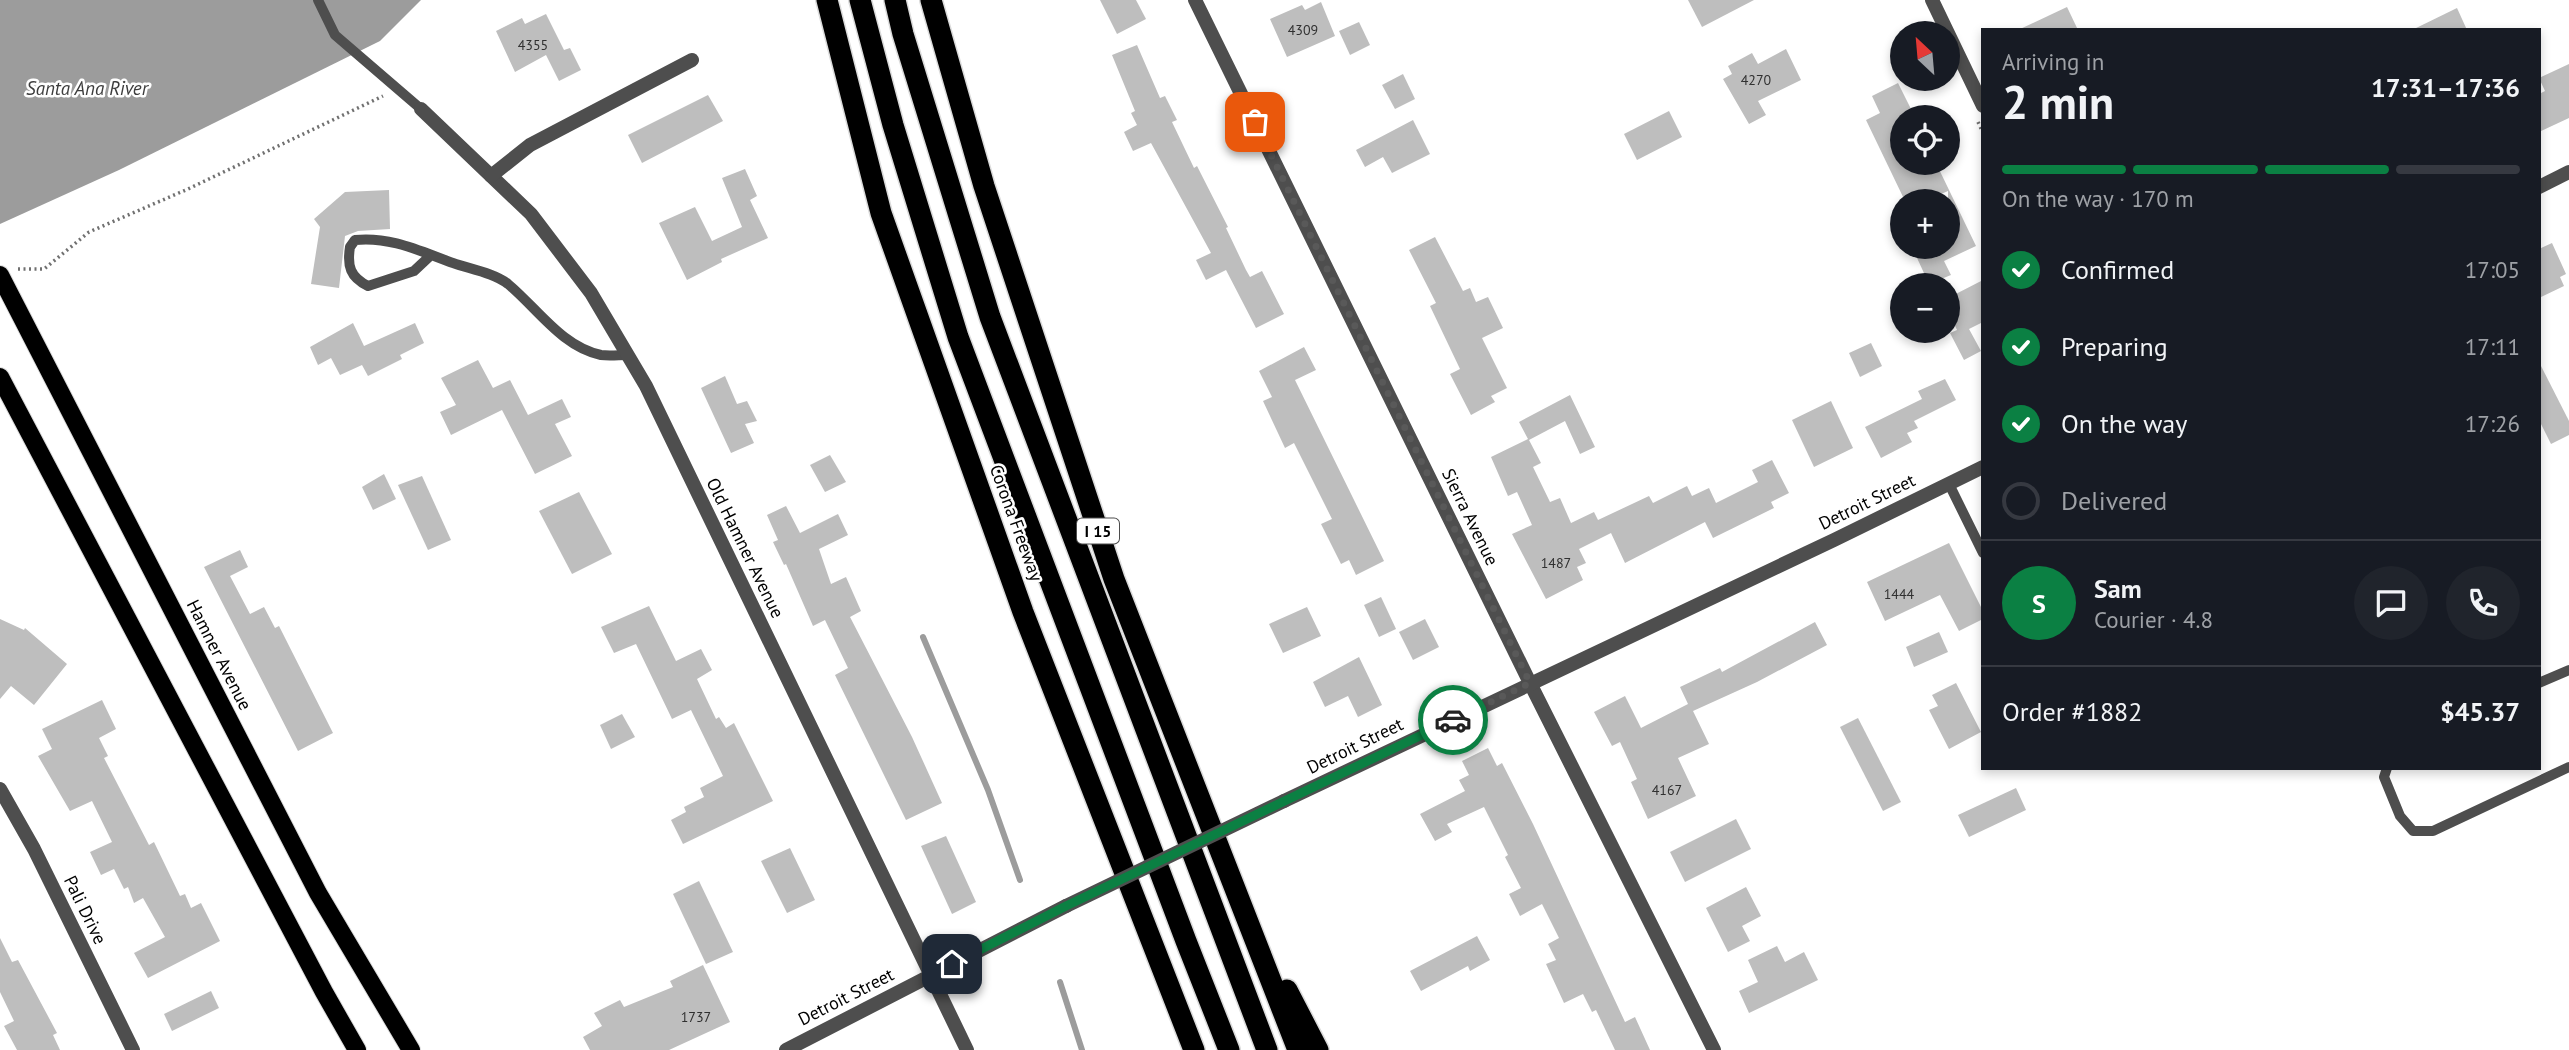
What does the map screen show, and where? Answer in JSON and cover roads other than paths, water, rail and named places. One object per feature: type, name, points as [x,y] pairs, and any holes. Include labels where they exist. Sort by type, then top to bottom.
[{"type":"highway","name":"Corona Freeway","points":[[827,0],[881,213],[1023,612],[1195,1050]]},
{"type":"highway","points":[[860,0],[893,125],[958,337],[1229,1050]]},
{"type":"highway","points":[[895,0],[990,317],[1267,1050]]},
{"type":"highway","name":"I 15","points":[[931,0],[984,186],[1114,579],[1298,1050]]},
{"type":"highway","points":[[1240,901],[1318,1050]]},
{"type":"highway","points":[[1150,936],[1181,1050]]},
{"type":"main road","name":"Hamner Avenue","points":[[7,276],[318,893],[411,1050]]},
{"type":"main road","points":[[0,377],[357,1050]]},
{"type":"street","name":"Sierra Avenue","points":[[1195,0],[1530,683],[1714,1050]]},
{"type":"street","points":[[1932,0],[1981,102]]},
{"type":"street","points":[[491,176],[530,145],[692,60]]},
{"type":"street","name":"Old Hamner Avenue","points":[[421,109],[531,214],[590,293],[628,355],[652,399],[967,1050]]},
{"type":"street","points":[[2541,186],[2569,172]]},
{"type":"street","name":"Detroit Street","points":[[786,1050],[1066,906],[1981,468]]},
{"type":"street","name":"Pali Drive","points":[[0,789],[34,849],[132,1050]]},
{"type":"lane","points":[[318,0],[335,35],[421,109]]},
{"type":"lane","points":[[432,255],[414,271],[369,286],[357,281],[349,270],[350,247],[355,240],[381,240],[432,255],[506,282],[564,337],[581,347],[600,355],[628,355]]},
{"type":"lane","points":[[1949,484],[1981,549]]},
{"type":"lane","points":[[2541,682],[2569,670]]},
{"type":"lane","points":[[2386,770],[2384,777],[2400,816],[2413,831],[2433,831],[2569,767]]},
{"type":"water","name":"Santa Ana River","points":[[0,0],[421,0],[380,41],[119,170],[0,224]]},
{"type":"waterway","points":[[923,637],[988,790],[1020,880]]},
{"type":"waterway","points":[[1060,982],[1082,1050]]}]
